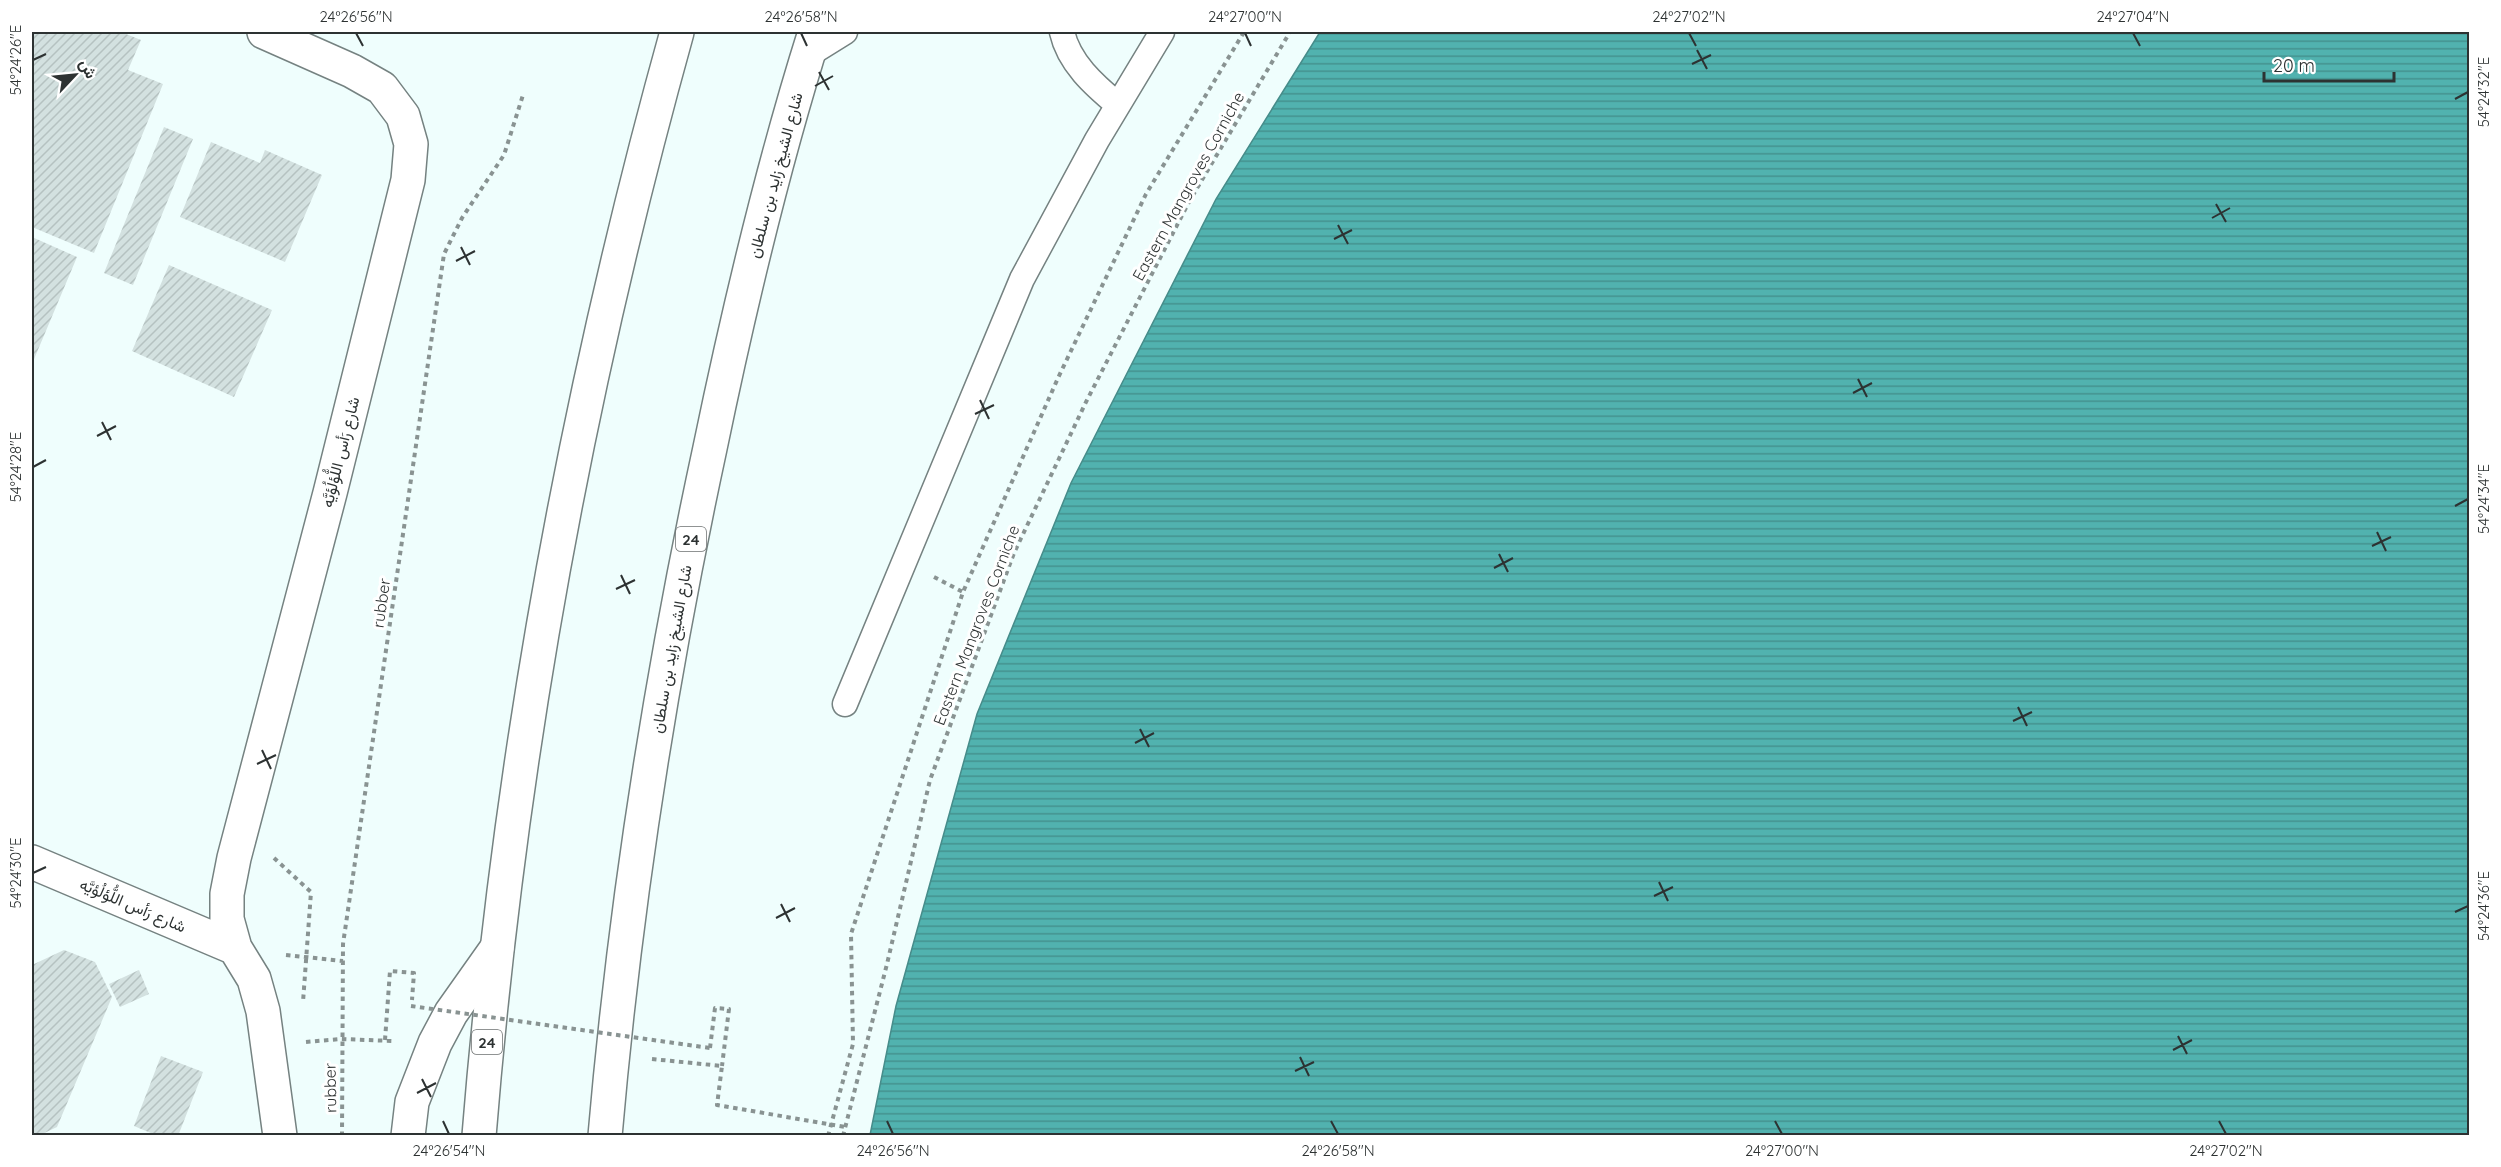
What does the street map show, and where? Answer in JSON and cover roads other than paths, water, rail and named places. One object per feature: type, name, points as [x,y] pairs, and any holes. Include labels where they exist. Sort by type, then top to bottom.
[{"type":"main road","name":"شارع رَأس اللُّؤلُؤيَّه","points":[[264,32],[352,71],[382,88],[403,116],[411,144],[408,180],[226,894],[227,919],[235,948],[254,979],[270,1047],[280,1136]]},
{"type":"main road","name":"24","points":[[479,1136],[497,948],[521,771],[548,606],[584,418],[623,243],[677,32]]},
{"type":"main road","name":"شارع الشيخ زايد بن سلطان","points":[[605,1136],[612,1056],[645,790],[692,530],[731,346],[776,164],[812,43]]},
{"type":"main road","name":"شارع رَأس اللُّؤلُؤيَّه","points":[[32,862],[235,948]]},
{"type":"main road","points":[[408,1136],[412,1102],[435,1042],[497,948]]},
{"type":"lane","points":[[812,43],[845,32]]},
{"type":"lane","points":[[1062,32],[1064,43],[1080,69],[1118,105]]},
{"type":"lane","points":[[844,704],[1022,279],[1118,105],[1162,32]]},
{"type":"water","points":[[1320,32],[2469,32],[2469,1135],[870,1135],[896,1006],[977,714],[1071,483],[1216,199]]}]
